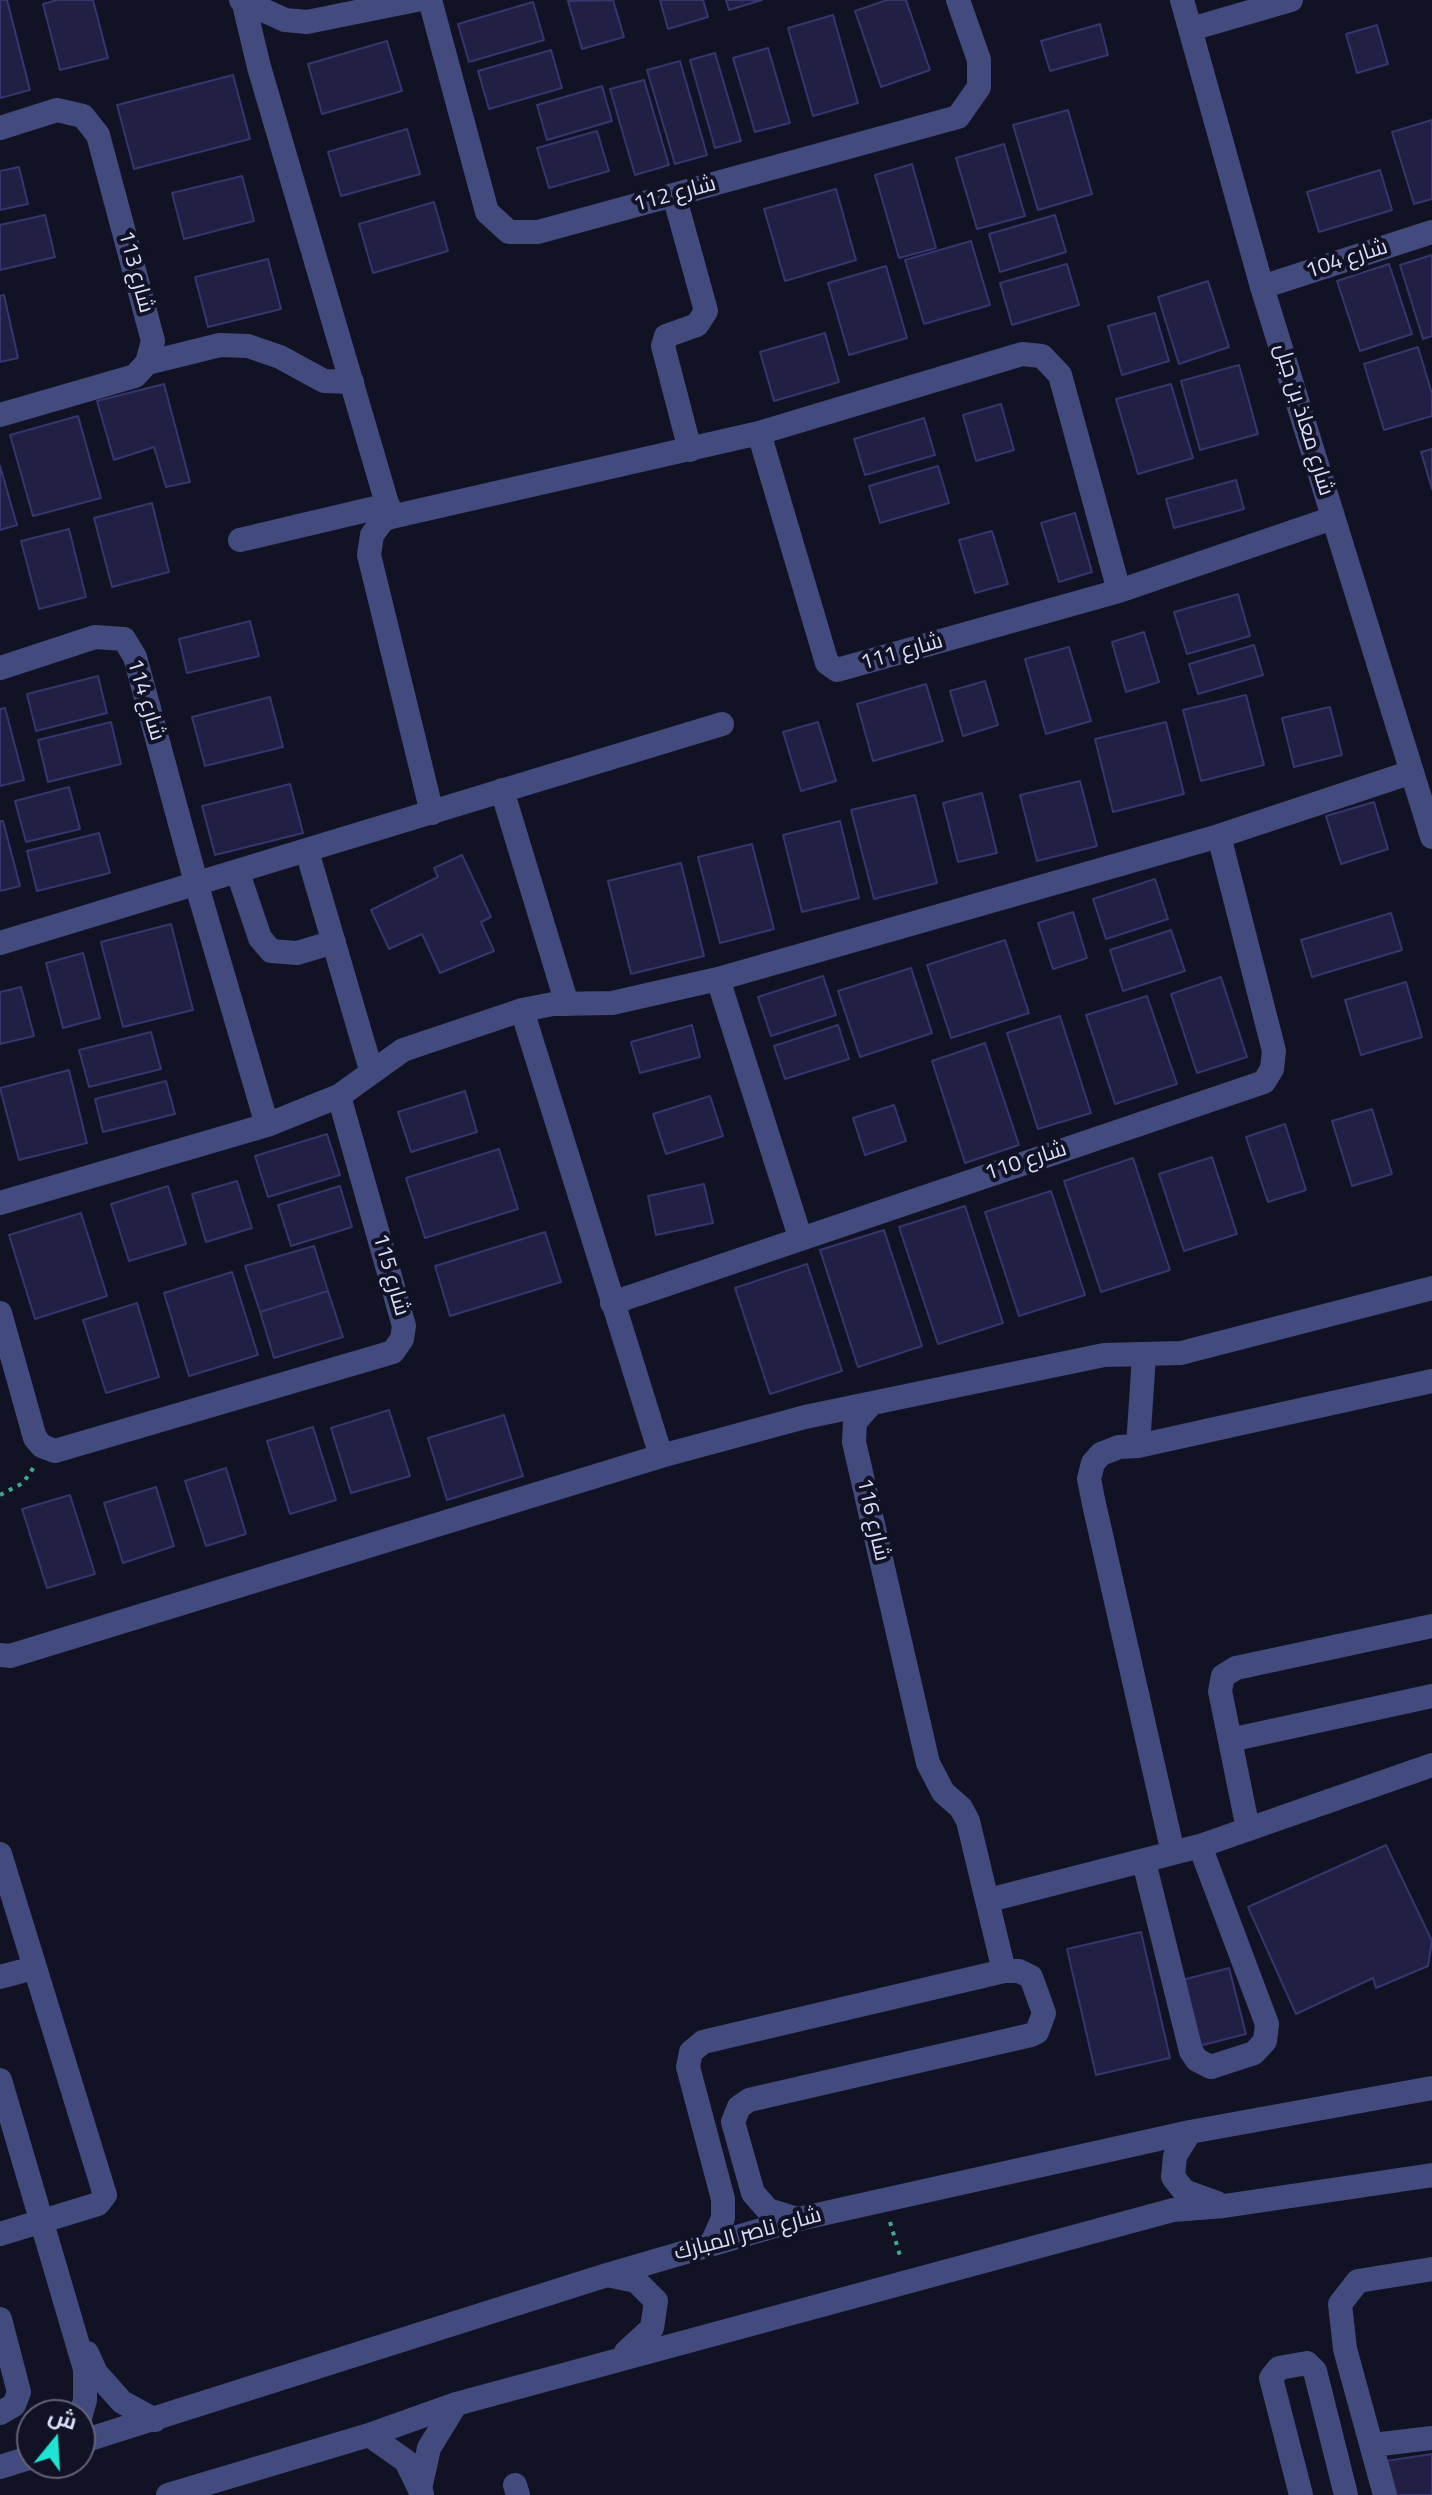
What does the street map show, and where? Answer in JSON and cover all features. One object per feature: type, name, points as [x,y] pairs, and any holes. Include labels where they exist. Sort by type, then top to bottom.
[{"type":"street","points":[[243,0],[285,20],[307,22],[416,0]]},
{"type":"street","points":[[243,0],[259,67],[390,511]]},
{"type":"street","name":"شارع 112","points":[[430,0],[487,212],[509,232],[538,232],[958,117],[979,87],[979,60],[958,0]]},
{"type":"street","name":"شارع معاذ بن جبل","points":[[1182,0],[1262,287],[1432,837]]},
{"type":"street","points":[[1191,29],[1291,0]]},
{"type":"street","name":"شارع 113","points":[[0,128],[57,110],[83,116],[98,135],[153,341],[147,363]]},
{"type":"street","points":[[674,195],[706,311],[697,325],[666,336],[663,346],[690,450]]},
{"type":"street","name":"شارع 104","points":[[1262,287],[1432,232]]},
{"type":"street","points":[[0,415],[135,376],[147,363],[220,345],[248,346],[280,357],[324,381],[352,382]]},
{"type":"street","points":[[240,540],[690,450],[759,433],[1022,354],[1042,356],[1060,375],[1119,591]]},
{"type":"street","name":"شارع 111","points":[[759,433],[827,663],[833,669],[841,670],[1119,591],[1333,518]]},
{"type":"street","points":[[390,511],[372,535],[369,555],[432,813]]},
{"type":"street","name":"شارع 114","points":[[0,668],[95,637],[124,639],[135,657],[197,886],[267,1125]]},
{"type":"street","points":[[0,943],[197,886],[722,724]]},
{"type":"street","points":[[0,1203],[267,1125],[339,1096],[371,1070],[421,1042],[522,1010],[567,1004],[612,1003],[718,979],[1219,836],[1412,772]]},
{"type":"street","points":[[502,790],[567,1004]]},
{"type":"street","name":"شارع 110","points":[[800,1237],[1264,1082],[1272,1069],[1274,1051],[1219,836]]},
{"type":"street","points":[[307,851],[371,1070]]},
{"type":"street","points":[[238,873],[260,938],[271,951],[297,953],[334,942]]},
{"type":"street","points":[[612,1303],[800,1237],[718,979]]},
{"type":"street","points":[[522,1010],[661,1456]]},
{"type":"street","name":"شارع 115","points":[[48,1450],[62,1452],[388,1355],[400,1346],[404,1326],[339,1096]]},
{"type":"street","points":[[0,1655],[10,1656],[661,1456],[805,1417],[1092,1357],[1181,1353],[1432,1288]]},
{"type":"street","points":[[0,1313],[35,1438],[48,1450]]},
{"type":"street","points":[[1138,1446],[1144,1356]]},
{"type":"street","points":[[1173,1853],[1089,1479],[1093,1463],[1101,1454],[1119,1447],[1138,1446],[1432,1381]]},
{"type":"street","name":"شارع 116","points":[[870,1405],[855,1422],[854,1442],[928,1763],[943,1792],[965,1814],[989,1900],[1004,1971]]},
{"type":"street","points":[[1248,1829],[1220,1691],[1220,1684],[1228,1671],[1432,1626]]},
{"type":"street","points":[[1230,1740],[1432,1696]]},
{"type":"street","points":[[989,1900],[1200,1846],[1432,1765]]},
{"type":"street","points":[[1144,1862],[1191,2051],[1197,2060],[1211,2067],[1254,2053],[1265,2041],[1267,2024],[1200,1846]]},
{"type":"street","points":[[0,1854],[105,2195],[98,2204],[0,2234]]},
{"type":"street","points":[[0,1977],[34,1968]]},
{"type":"street","points":[[698,2112],[739,2107],[749,2100],[1031,2035],[1037,2032],[1044,2013],[1035,1983],[1019,1971],[1004,1971],[703,2042],[691,2052],[688,2067],[698,2112],[723,2199],[723,2218],[712,2243]]},
{"type":"street","points":[[0,2080],[85,2369],[85,2399]]},
{"type":"street","name":"شارع ناصر المبارك","points":[[96,2437],[607,2275],[799,2219],[1190,2132],[1432,2088]]},
{"type":"street","points":[[739,2107],[733,2122],[753,2193],[768,2210],[799,2219]]},
{"type":"street","points":[[1190,2132],[1175,2156],[1173,2177],[1184,2191],[1224,2206]]},
{"type":"street","points":[[168,2495],[369,2435],[456,2404],[614,2359],[1173,2210],[1224,2206],[1432,2175]]},
{"type":"street","points":[[1385,2495],[1345,2349],[1340,2304],[1358,2281],[1432,2269]]},
{"type":"street","points":[[607,2275],[646,2286],[658,2309],[645,2338],[614,2359]]},
{"type":"street","points":[[69,2315],[96,2373],[122,2402],[155,2420]]},
{"type":"street","points":[[0,2319],[19,2392],[14,2405],[0,2413]]},
{"type":"street","points":[[1301,2495],[1271,2378],[1279,2368],[1307,2363],[1315,2371],[1346,2495]]},
{"type":"street","points":[[421,2492],[429,2448],[456,2404]]},
{"type":"street","points":[[369,2435],[406,2461],[421,2492]]},
{"type":"street","points":[[1373,2445],[1432,2438]]},
{"type":"path","points":[[0,1495],[23,1483],[48,1450]]},
{"type":"path","points":[[883,2200],[908,2281]]},
{"type":"building","points":[[0,0],[7,0],[30,90],[0,98]]},
{"type":"building","points":[[57,0],[93,0],[108,58],[60,70],[43,4]]},
{"type":"building","points":[[613,0],[624,37],[582,49],[568,1]]},
{"type":"building","points":[[660,0],[703,0],[708,17],[668,29]]},
{"type":"building","points":[[726,0],[762,0],[729,10]]},
{"type":"building","points":[[887,0],[906,0],[930,70],[881,87],[855,11]]},
{"type":"building","points":[[533,2],[544,40],[469,62],[458,24]]},
{"type":"building","points":[[833,15],[858,103],[813,116],[788,28]]},
{"type":"building","points":[[1100,24],[1108,55],[1050,71],[1041,41]]},
{"type":"building","points":[[1377,25],[1388,64],[1357,73],[1346,34]]},
{"type":"building","points":[[387,41],[402,91],[322,114],[308,64]]},
{"type":"building","points":[[768,48],[790,123],[755,132],[733,58]]},
{"type":"building","points":[[551,50],[562,88],[489,109],[478,71]]},
{"type":"building","points":[[715,53],[741,141],[715,148],[690,60]]},
{"type":"building","points":[[680,61],[707,155],[675,164],[647,70]]},
{"type":"building","points":[[233,75],[250,139],[134,169],[117,105]]},
{"type":"building","points":[[644,80],[669,165],[635,175],[610,89]]},
{"type":"building","points":[[602,86],[612,121],[547,140],[537,105]]},
{"type":"building","points":[[1068,110],[1092,194],[1038,210],[1013,125]]},
{"type":"building","points":[[1432,120],[1432,199],[1414,204],[1392,132]]},
{"type":"building","points":[[407,129],[420,174],[341,196],[328,152]]},
{"type":"building","points":[[597,131],[609,171],[549,188],[537,148]]},
{"type":"building","points":[[1004,144],[1025,216],[977,229],[956,158]]},
{"type":"building","points":[[912,164],[936,248],[899,258],[875,175]]},
{"type":"building","points":[[19,167],[28,204],[0,210],[0,171]]},
{"type":"building","points":[[1380,170],[1392,210],[1319,232],[1307,192]]},
{"type":"building","points":[[242,176],[254,221],[184,239],[172,193]]},
{"type":"building","points":[[836,189],[856,260],[785,281],[764,209]]},
{"type":"building","points":[[434,202],[448,251],[373,273],[359,224]]},
{"type":"building","points":[[45,215],[55,257],[0,270],[0,225]]},
{"type":"building","points":[[1055,215],[1066,252],[1000,272],[989,234]]},
{"type":"building","points":[[971,241],[990,305],[924,324],[905,260]]},
{"type":"building","points":[[1432,255],[1432,336],[1423,339],[1400,265]]},
{"type":"building","points":[[268,259],[281,309],[208,327],[195,277]]},
{"type":"building","points":[[1067,264],[1079,305],[1012,325],[1000,283]]},
{"type":"building","points":[[1389,264],[1412,334],[1360,351],[1337,281]]},
{"type":"building","points":[[886,266],[907,338],[849,355],[828,283]]},
{"type":"building","points":[[1208,281],[1229,347],[1179,364],[1158,297]]},
{"type":"building","points":[[4,295],[18,358],[0,362],[0,296]]},
{"type":"building","points":[[1155,313],[1169,361],[1122,375],[1108,326]]},
{"type":"building","points":[[825,333],[839,382],[774,401],[760,352]]},
{"type":"building","points":[[1418,347],[1432,394],[1432,416],[1384,430],[1364,364]]},
{"type":"building","points":[[1239,365],[1258,434],[1200,450],[1181,381]]},
{"type":"building","points":[[164,384],[190,482],[166,487],[154,447],[114,460],[97,401]]},
{"type":"building","points":[[1171,384],[1193,458],[1138,474],[1116,399]]},
{"type":"building","points":[[1001,404],[1014,450],[976,461],[963,415]]},
{"type":"building","points":[[78,416],[101,498],[33,516],[10,435]]},
{"type":"building","points":[[924,418],[935,455],[865,475],[854,439]]},
{"type":"building","points":[[1432,449],[1432,489],[1421,452]]},
{"type":"building","points":[[0,466],[17,525],[0,530]]},
{"type":"building","points":[[938,466],[949,503],[880,523],[869,486]]},
{"type":"building","points":[[1236,480],[1244,509],[1174,528],[1166,499]]},
{"type":"building","points":[[152,503],[169,572],[112,587],[94,518]]},
{"type":"building","points":[[1075,513],[1092,572],[1059,582],[1041,523]]},
{"type":"building","points":[[69,529],[86,597],[39,609],[21,541]]},
{"type":"building","points":[[992,531],[1008,584],[975,593],[959,540]]},
{"type":"building","points":[[1238,594],[1250,636],[1187,654],[1174,612]]},
{"type":"building","points":[[250,621],[259,656],[187,673],[179,639]]},
{"type":"building","points":[[1144,632],[1159,682],[1126,692],[1112,642]]},
{"type":"building","points":[[1254,645],[1263,675],[1198,694],[1189,664]]},
{"type":"building","points":[[1069,647],[1091,721],[1046,734],[1025,659]]},
{"type":"building","points":[[98,676],[107,713],[36,731],[27,694]]},
{"type":"building","points":[[985,681],[998,725],[963,736],[950,691]]},
{"type":"building","points":[[926,684],[943,741],[873,761],[857,704]]},
{"type":"building","points":[[1246,695],[1264,765],[1201,781],[1183,710]]},
{"type":"building","points":[[270,697],[283,747],[205,766],[192,717]]},
{"type":"building","points":[[1330,707],[1342,755],[1294,767],[1282,718]]},
{"type":"building","points":[[5,708],[24,780],[0,786],[0,709]]},
{"type":"building","points":[[111,722],[121,764],[48,782],[38,740]]},
{"type":"building","points":[[818,722],[836,781],[801,791],[783,732]]},
{"type":"building","points":[[1166,722],[1184,794],[1113,812],[1095,739]]},
{"type":"building","points":[[1080,781],[1097,846],[1037,861],[1020,795]]},
{"type":"building","points":[[290,784],[303,833],[215,855],[202,806]]},
{"type":"building","points":[[69,787],[80,829],[26,842],[15,801]]},
{"type":"building","points":[[982,793],[997,853],[958,862],[943,803]]},
{"type":"building","points":[[915,795],[937,883],[874,899],[851,810]]},
{"type":"building","points":[[1374,802],[1388,849],[1341,864],[1326,816]]},
{"type":"building","points":[[0,821],[3,821],[20,886],[0,891]]},
{"type":"building","points":[[840,821],[859,898],[802,912],[783,835]]},
{"type":"building","points":[[99,833],[110,873],[37,891],[27,851]]},
{"type":"building","points":[[752,844],[774,929],[720,943],[698,857]]},
{"type":"building","points":[[462,855],[491,917],[481,922],[494,951],[440,973],[422,934],[389,949],[371,910],[438,877],[434,868]]},
{"type":"building","points":[[681,863],[704,956],[631,974],[608,881]]},
{"type":"building","points":[[1155,879],[1168,919],[1106,939],[1093,899]]},
{"type":"building","points":[[1073,912],[1087,958],[1053,969],[1038,923]]},
{"type":"building","points":[[1391,913],[1402,950],[1312,977],[1301,940]]},
{"type":"building","points":[[171,924],[193,1010],[123,1027],[101,942]]},
{"type":"building","points":[[1171,930],[1185,971],[1123,991],[1110,950]]},
{"type":"building","points":[[1005,940],[1029,1013],[951,1038],[927,965]]},
{"type":"building","points":[[83,953],[100,1018],[63,1028],[46,963]]},
{"type":"building","points":[[911,968],[932,1033],[860,1057],[838,991]]},
{"type":"building","points":[[823,976],[836,1015],[771,1036],[758,997]]},
{"type":"building","points":[[1221,977],[1247,1057],[1197,1073],[1171,994]]},
{"type":"building","points":[[1406,982],[1422,1037],[1361,1055],[1345,1000]]},
{"type":"building","points":[[21,987],[34,1036],[0,1044],[0,992]]},
{"type":"building","points":[[1147,996],[1177,1084],[1115,1104],[1086,1015]]},
{"type":"building","points":[[1060,1016],[1091,1113],[1038,1129],[1007,1033]]},
{"type":"building","points":[[692,1025],[700,1057],[640,1073],[631,1042]]},
{"type":"building","points":[[838,1025],[849,1059],[785,1079],[774,1046]]},
{"type":"building","points":[[151,1032],[161,1069],[89,1087],[79,1050]]},
{"type":"building","points":[[985,1043],[1019,1145],[965,1163],[932,1061]]},
{"type":"building","points":[[69,1070],[87,1143],[19,1160],[0,1088]]},
{"type":"building","points":[[166,1081],[175,1114],[103,1132],[95,1099]]},
{"type":"building","points":[[465,1091],[477,1132],[411,1152],[398,1112]]},
{"type":"building","points":[[710,1096],[723,1136],[666,1154],[653,1114]]},
{"type":"building","points":[[894,1105],[906,1141],[865,1155],[853,1118]]},
{"type":"building","points":[[1372,1109],[1392,1174],[1352,1186],[1332,1121]]},
{"type":"building","points":[[1285,1124],[1306,1190],[1268,1202],[1246,1137]]},
{"type":"building","points":[[327,1134],[340,1175],[268,1197],[255,1156]]},
{"type":"building","points":[[499,1149],[518,1209],[425,1238],[406,1178]]},
{"type":"building","points":[[1212,1157],[1237,1234],[1184,1251],[1159,1174]]},
{"type":"building","points":[[1133,1158],[1170,1270],[1101,1292],[1064,1181]]},
{"type":"building","points":[[237,1181],[252,1228],[206,1242],[192,1194]]},
{"type":"building","points":[[704,1184],[713,1223],[656,1235],[648,1196]]},
{"type":"building","points":[[168,1186],[186,1244],[129,1261],[111,1204]]},
{"type":"building","points":[[340,1186],[352,1227],[291,1246],[278,1205]]},
{"type":"building","points":[[1051,1191],[1085,1295],[1019,1316],[985,1212]]},
{"type":"building","points":[[965,1206],[1003,1323],[938,1344],[899,1227]]},
{"type":"building","points":[[81,1213],[107,1296],[35,1319],[9,1235]]},
{"type":"building","points":[[884,1230],[922,1346],[858,1367],[820,1250]]},
{"type":"building","points":[[545,1232],[561,1282],[450,1316],[435,1266]]},
{"type":"building","points":[[314,1246],[328,1291],[260,1312],[245,1266]]},
{"type":"building","points":[[807,1264],[842,1371],[770,1394],[735,1288]]},
{"type":"building","points":[[232,1272],[258,1355],[189,1376],[164,1293]]},
{"type":"building","points":[[328,1291],[343,1337],[274,1358],[260,1312]]},
{"type":"building","points":[[137,1303],[159,1377],[106,1393],[83,1320]]},
{"type":"building","points":[[389,1410],[410,1476],[351,1493],[331,1428]]},
{"type":"building","points":[[504,1415],[523,1476],[447,1500],[428,1438]]},
{"type":"building","points":[[313,1427],[336,1500],[290,1514],[267,1441]]},
{"type":"building","points":[[226,1468],[246,1534],[206,1546],[185,1481]]},
{"type":"building","points":[[156,1487],[174,1546],[123,1563],[104,1503]]},
{"type":"building","points":[[70,1495],[95,1574],[47,1588],[22,1509]]},
{"type":"building","points":[[1386,1845],[1432,1941],[1428,1966],[1376,1988],[1373,1978],[1296,2014],[1248,1907]]},
{"type":"building","points":[[1141,1932],[1170,2058],[1096,2075],[1067,1949]]},
{"type":"building","points":[[1229,1968],[1246,2034],[1199,2046],[1182,1980]]},
{"type":"building","points":[[1432,2454],[1432,2495],[1395,2495],[1386,2461]]}]
